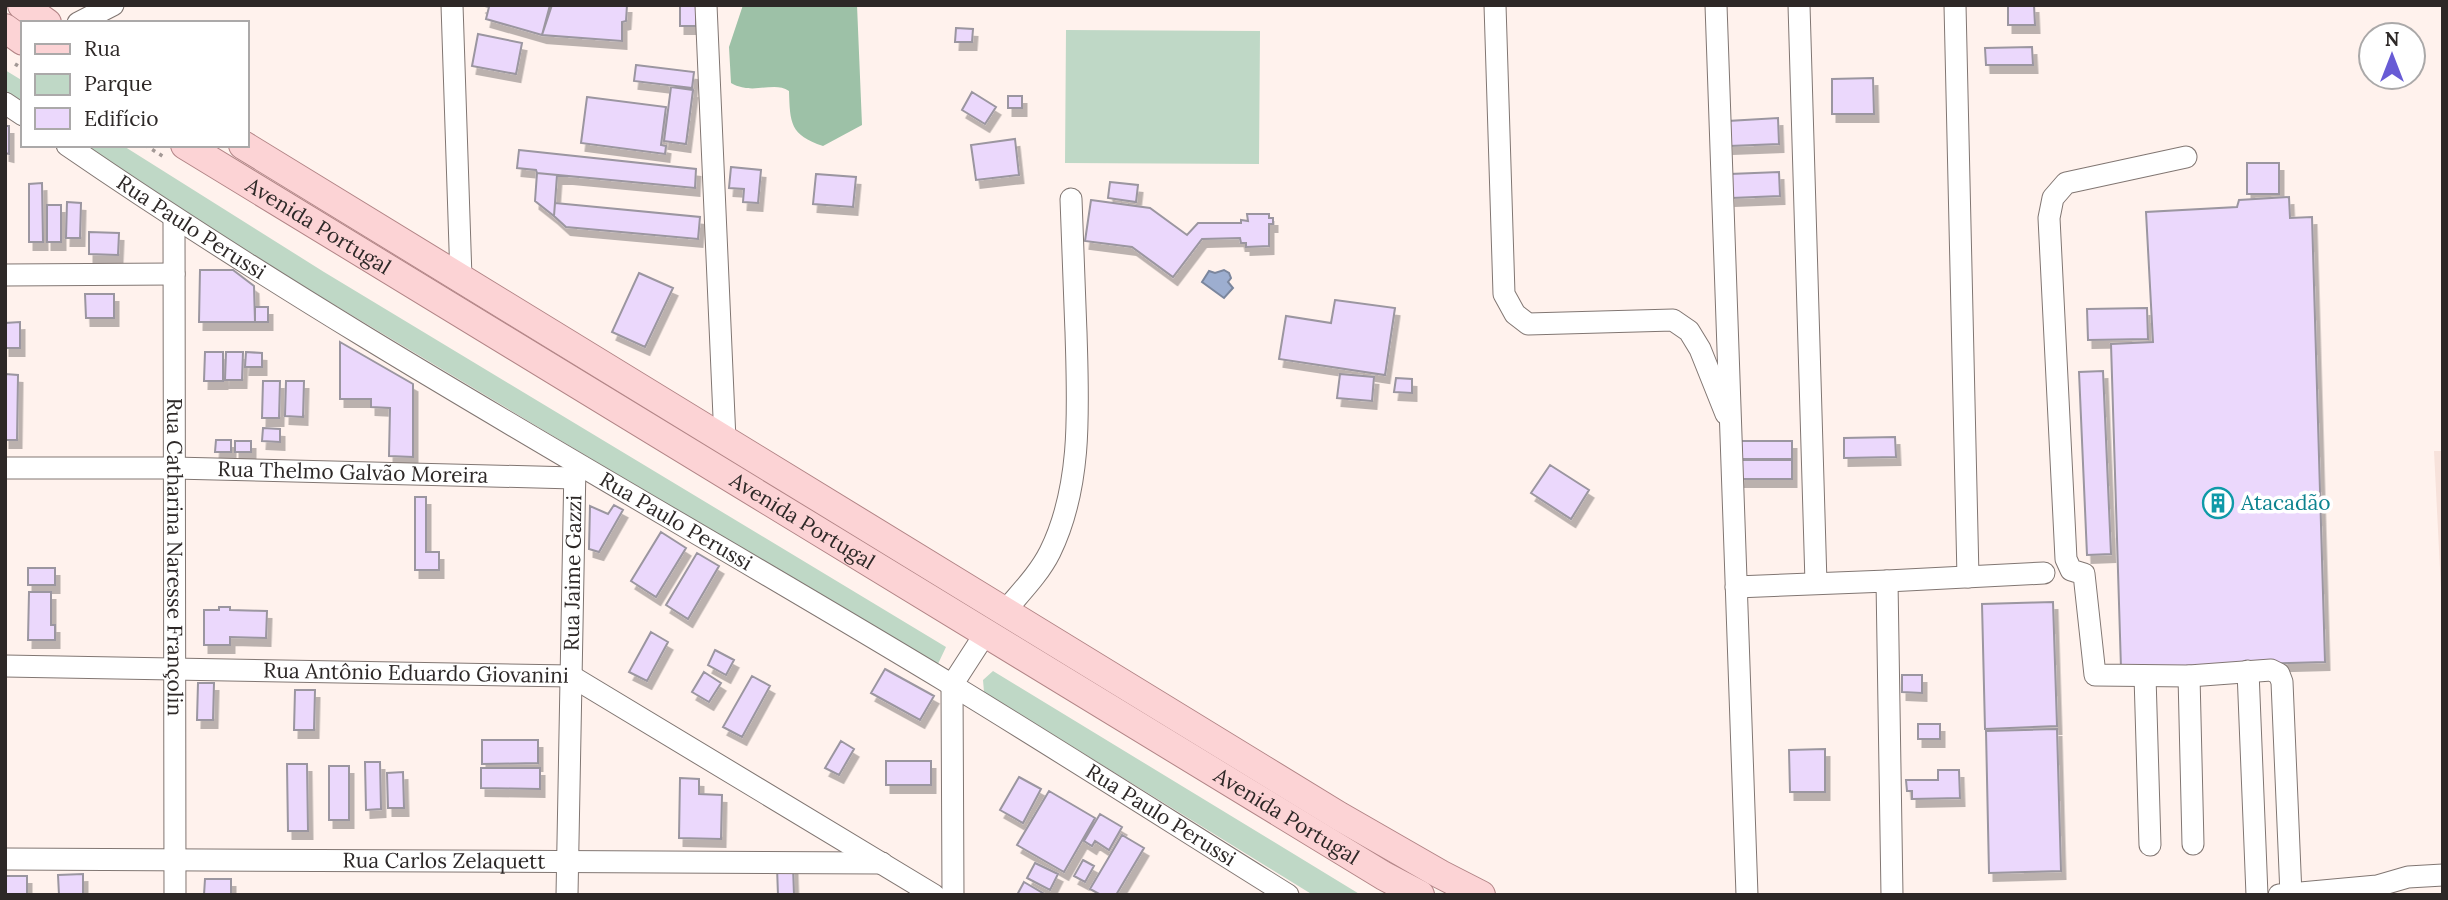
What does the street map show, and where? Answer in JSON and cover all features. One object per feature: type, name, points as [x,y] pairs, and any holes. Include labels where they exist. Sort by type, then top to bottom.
[{"type":"main road","points":[[22,5],[44,21]]},
{"type":"main road","name":"Avenida Portugal","points":[[188,147],[985,634],[1420,895]]},
{"type":"main road","points":[[246,147],[1339,816],[1481,895]]},
{"type":"main road","points":[[1265,804],[1280,780]]},
{"type":"main road","points":[[1324,839],[1339,816]]},
{"type":"street","points":[[82,21],[113,5]]},
{"type":"street","points":[[452,5],[461,278]]},
{"type":"street","points":[[706,5],[725,440]]},
{"type":"street","points":[[1494,5],[1504,293],[1515,314],[1528,324],[1673,320],[1689,331],[1700,349],[1731,426]]},
{"type":"street","points":[[1716,5],[1747,895]]},
{"type":"street","points":[[1799,5],[1816,583]]},
{"type":"street","points":[[1955,5],[1968,577]]},
{"type":"street","points":[[5,103],[21,114]]},
{"type":"street","name":"Rua Paulo Perussi","points":[[69,147],[174,219],[574,470],[952,685],[1288,895]]},
{"type":"street","points":[[2186,157],[2066,183],[2053,198],[2049,218],[2066,559],[2071,570],[2084,574],[2095,675],[2189,676],[2271,670],[2278,674],[2282,682],[2291,895]]},
{"type":"street","points":[[1005,611],[1030,582],[1049,553],[1067,510],[1076,451],[1077,401],[1071,199]]},
{"type":"street","name":"Rua Catharina Naresse Françolin","points":[[174,219],[175,895]]},
{"type":"street","points":[[5,275],[174,274]]},
{"type":"street","name":"Rua Thelmo Galvão Moreira","points":[[5,468],[574,470]]},
{"type":"street","name":"Rua Jaime Gazzi","points":[[567,895],[574,470]]},
{"type":"street","points":[[1736,587],[2043,573]]},
{"type":"street","points":[[1887,581],[1892,895]]},
{"type":"street","points":[[953,895],[952,685],[985,634]]},
{"type":"street","name":"Rua Antônio Eduardo Giovanini","points":[[5,666],[571,676],[934,895]]},
{"type":"street","points":[[2248,671],[2257,895]]},
{"type":"street","points":[[2145,676],[2150,845]]},
{"type":"street","points":[[2189,676],[2193,844]]},
{"type":"street","name":"Rua Carlos Zelaquett","points":[[5,859],[883,863]]},
{"type":"street","points":[[2279,895],[2354,892],[2408,877],[2443,875]]},
{"type":"shaded area","points":[[2434,451],[2443,451],[2443,629]]},
{"type":"green space","points":[[743,5],[857,5],[862,125],[823,146],[804,137],[794,126],[791,120],[789,91],[776,87],[739,87],[731,83],[729,47]]},
{"type":"green space","points":[[1066,30],[1260,31],[1259,164],[1065,163]]},
{"type":"green space","points":[[5,70],[21,80],[21,101],[5,90]]},
{"type":"green space","points":[[89,147],[125,147],[324,272],[946,647],[937,666],[313,292],[173,205]]},
{"type":"green space","points":[[993,671],[1361,895],[1313,895],[984,692],[983,680]]},
{"type":"water","points":[[1224,270],[1229,273],[1231,278],[1228,282],[1233,288],[1224,298],[1202,282],[1209,271],[1215,273]]},
{"type":"building","points":[[481,5],[550,5],[542,35],[486,19],[489,7]]},
{"type":"building","points":[[552,5],[627,5],[626,21],[622,22],[622,41],[542,35]]},
{"type":"building","points":[[680,5],[696,5],[696,26],[680,26]]},
{"type":"building","points":[[2008,5],[2034,5],[2035,25],[2008,25]]},
{"type":"building","points":[[956,28],[973,29],[972,42],[955,42]]},
{"type":"building","points":[[478,34],[522,43],[516,74],[472,66]]},
{"type":"building","points":[[2032,47],[2033,65],[1986,65],[1985,48]]},
{"type":"building","points":[[636,65],[694,72],[692,88],[634,81]]},
{"type":"building","points":[[1873,78],[1874,114],[1832,114],[1832,79]]},
{"type":"building","points":[[671,87],[693,90],[686,144],[664,141]]},
{"type":"building","points":[[972,92],[996,107],[985,124],[962,110]]},
{"type":"building","points":[[1008,96],[1022,96],[1022,108],[1008,108]]},
{"type":"building","points":[[587,97],[666,107],[661,145],[666,146],[665,154],[581,143]]},
{"type":"building","points":[[1778,118],[1779,144],[1729,146],[1728,121]]},
{"type":"building","points":[[5,126],[9,126],[9,154],[5,153]]},
{"type":"building","points":[[1015,139],[1019,175],[976,180],[971,145]]},
{"type":"building","points":[[519,150],[696,169],[695,188],[537,173],[536,170],[517,168]]},
{"type":"building","points":[[2247,163],[2279,163],[2279,194],[2247,194]]},
{"type":"building","points":[[731,167],[761,170],[758,203],[743,202],[744,189],[729,188]]},
{"type":"building","points":[[1779,172],[1780,196],[1731,198],[1730,174]]},
{"type":"building","points":[[537,173],[557,175],[554,216],[535,201]]},
{"type":"building","points":[[816,174],[856,177],[853,207],[813,204]]},
{"type":"building","points":[[1110,182],[1138,185],[1136,202],[1108,198]]},
{"type":"building","points":[[42,183],[43,242],[29,242],[29,184]]},
{"type":"building","name":"Atacadão","points":[[2289,197],[2290,218],[2312,217],[2325,662],[2121,668],[2111,344],[2153,342],[2146,212],[2237,207],[2239,200]]},
{"type":"building","points":[[1091,200],[1150,208],[1187,235],[1198,223],[1241,223],[1241,220],[1248,221],[1247,214],[1269,214],[1269,218],[1273,218],[1273,224],[1269,224],[1269,246],[1246,247],[1246,243],[1241,243],[1240,238],[1202,239],[1173,277],[1132,247],[1085,241]]},
{"type":"building","points":[[67,202],[81,203],[80,238],[66,238]]},
{"type":"building","points":[[555,203],[700,217],[698,239],[566,227],[554,216]]},
{"type":"building","points":[[47,205],[61,205],[61,242],[47,242]]},
{"type":"building","points":[[89,232],[119,233],[118,255],[89,254]]},
{"type":"building","points":[[200,270],[233,270],[254,286],[255,322],[199,322]]},
{"type":"building","points":[[639,273],[673,288],[645,347],[612,332]]},
{"type":"building","points":[[85,294],[114,294],[114,318],[86,318]]},
{"type":"building","points":[[1335,300],[1395,308],[1385,375],[1279,359],[1286,316],[1331,323]]},
{"type":"building","points":[[255,307],[268,307],[268,322],[255,322]]},
{"type":"building","points":[[2147,308],[2148,339],[2088,340],[2087,309]]},
{"type":"building","points":[[20,322],[20,348],[5,348],[5,323]]},
{"type":"building","points":[[340,342],[413,384],[413,457],[389,456],[390,408],[371,407],[371,399],[340,399]]},
{"type":"building","points":[[205,352],[223,352],[223,381],[204,381]]},
{"type":"building","points":[[226,352],[243,352],[242,380],[225,380]]},
{"type":"building","points":[[246,352],[262,353],[262,367],[245,367]]},
{"type":"building","points":[[2103,371],[2111,554],[2087,555],[2079,372]]},
{"type":"building","points":[[5,374],[18,375],[17,440],[5,440]]},
{"type":"building","points":[[1340,374],[1374,377],[1372,401],[1337,398]]},
{"type":"building","points":[[1396,378],[1412,379],[1412,393],[1394,392]]},
{"type":"building","points":[[263,381],[280,381],[279,418],[262,418]]},
{"type":"building","points":[[286,381],[304,381],[303,417],[285,416]]},
{"type":"building","points":[[263,428],[280,429],[280,442],[262,441]]},
{"type":"building","points":[[1895,437],[1896,457],[1844,458],[1844,438]]},
{"type":"building","points":[[216,440],[231,440],[231,452],[215,452]]},
{"type":"building","points":[[235,441],[251,441],[251,452],[235,452]]},
{"type":"building","points":[[1741,441],[1792,441],[1792,459],[1741,459]]},
{"type":"building","points":[[1741,460],[1792,460],[1792,479],[1740,479]]},
{"type":"building","points":[[1550,465],[1589,490],[1571,519],[1531,493]]},
{"type":"building","points":[[415,497],[426,497],[426,552],[439,552],[439,570],[415,570]]},
{"type":"building","points":[[614,505],[623,510],[599,552],[589,549],[590,506],[608,514]]},
{"type":"building","points":[[661,532],[686,548],[656,597],[631,581]]},
{"type":"building","points":[[697,553],[719,566],[688,619],[666,605]]},
{"type":"building","points":[[28,568],[55,568],[55,585],[28,585]]},
{"type":"building","points":[[29,592],[51,592],[51,625],[55,625],[55,640],[28,640]]},
{"type":"building","points":[[2053,602],[2057,726],[1985,729],[1982,604]]},
{"type":"building","points":[[219,607],[267,611],[266,638],[230,637],[230,645],[204,645],[204,610],[219,610]]},
{"type":"building","points":[[651,632],[668,642],[647,681],[629,672]]},
{"type":"building","points":[[715,650],[734,660],[726,675],[708,665]]},
{"type":"building","points":[[885,669],[934,696],[920,720],[871,693]]},
{"type":"building","points":[[704,672],[721,683],[709,702],[692,692]]},
{"type":"building","points":[[1902,675],[1922,675],[1922,693],[1902,692]]},
{"type":"building","points":[[752,676],[770,686],[742,737],[723,727]]},
{"type":"building","points":[[198,683],[214,683],[213,720],[197,720]]},
{"type":"building","points":[[295,690],[315,690],[314,730],[294,730]]},
{"type":"building","points":[[1918,724],[1940,724],[1940,739],[1918,739]]},
{"type":"building","points":[[2057,729],[2061,871],[1989,873],[1986,731]]},
{"type":"building","points":[[482,740],[538,740],[538,763],[482,764]]},
{"type":"building","points":[[841,741],[854,749],[839,775],[825,768]]},
{"type":"building","points":[[1825,749],[1825,792],[1790,792],[1789,750]]},
{"type":"building","points":[[886,761],[931,761],[931,785],[886,785]]},
{"type":"building","points":[[365,762],[380,762],[381,809],[366,810]]},
{"type":"building","points":[[287,764],[307,764],[308,831],[288,831]]},
{"type":"building","points":[[329,766],[349,766],[349,820],[329,820]]},
{"type":"building","points":[[481,768],[540,768],[540,789],[481,788]]},
{"type":"building","points":[[1938,770],[1959,770],[1960,798],[1912,799],[1912,791],[1907,791],[1906,780],[1938,780]]},
{"type":"building","points":[[403,772],[404,808],[388,808],[387,773]]},
{"type":"building","points":[[1019,777],[1041,789],[1023,823],[1000,810]]},
{"type":"building","points":[[680,778],[699,779],[699,794],[722,795],[721,839],[679,838]]},
{"type":"building","points":[[1049,791],[1095,818],[1064,872],[1017,845]]},
{"type":"building","points":[[1100,814],[1122,827],[1109,850],[1095,841],[1092,846],[1084,841]]},
{"type":"building","points":[[1122,835],[1144,848],[1116,895],[1101,895],[1090,889]]},
{"type":"building","points":[[1083,860],[1094,866],[1085,882],[1074,876]]},
{"type":"building","points":[[1035,863],[1058,874],[1050,890],[1027,878]]},
{"type":"building","points":[[777,867],[793,867],[794,895],[778,895]]},
{"type":"building","points":[[83,874],[83,895],[59,895],[58,875]]},
{"type":"building","points":[[5,876],[27,876],[27,895],[5,895]]},
{"type":"building","points":[[205,879],[231,879],[231,895],[204,895]]},
{"type":"building","points":[[1024,882],[1046,895],[1017,895]]},
{"type":"place","name":"Atacadão","points":[[2218,503]]}]
